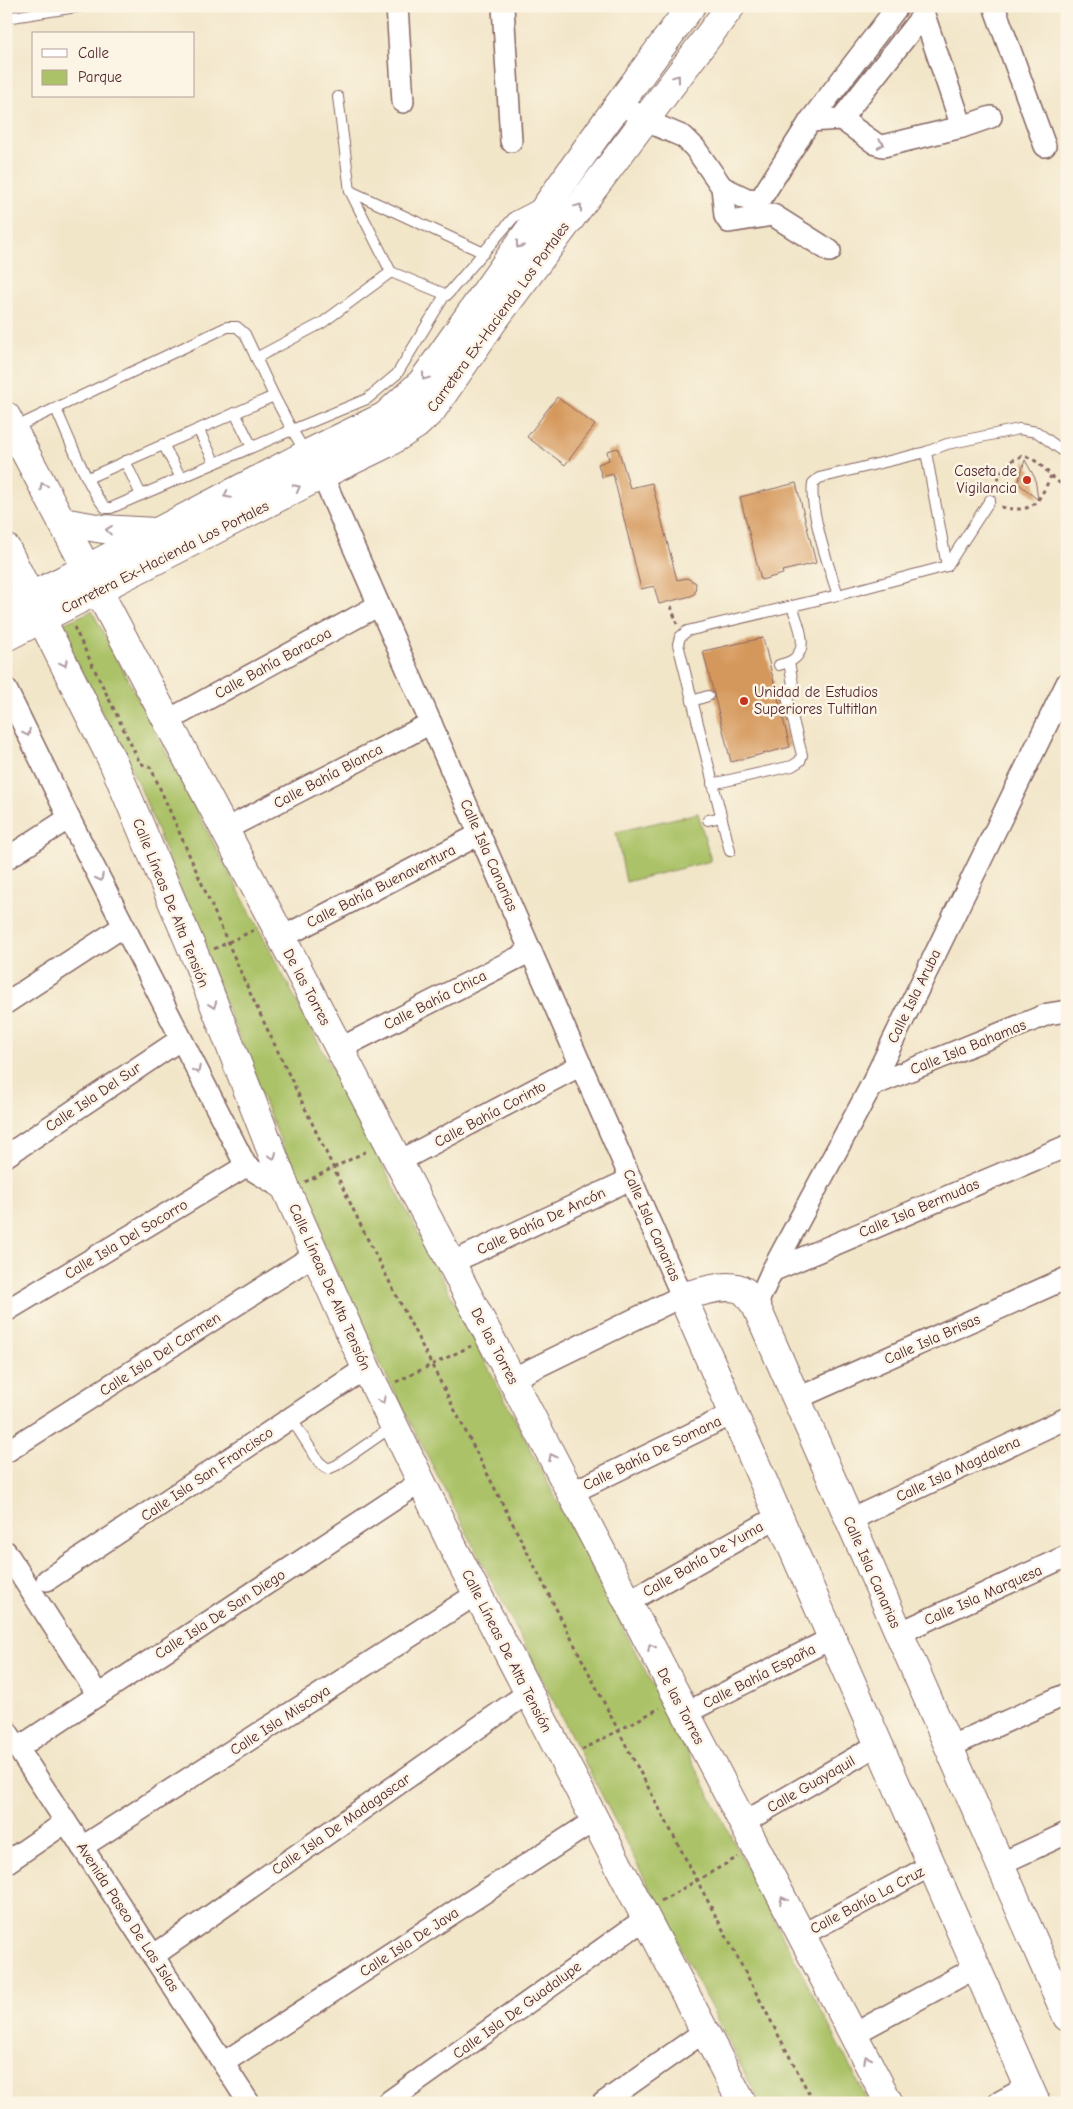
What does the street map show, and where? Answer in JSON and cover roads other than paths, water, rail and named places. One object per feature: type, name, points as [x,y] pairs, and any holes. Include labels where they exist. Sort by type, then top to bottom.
[{"type":"main road","name":"Carretera Ex-Hacienda Los Portales","points":[[6,637],[46,608],[92,580],[315,464],[402,403],[422,382],[690,6]]},
{"type":"main road","name":"Carretera Ex-Hacienda Los Portales","points":[[6,608],[46,608],[92,580],[156,532],[315,464],[388,443],[416,425],[432,410],[494,320],[731,6]]},
{"type":"main road","points":[[600,130],[625,146]]},
{"type":"main road","name":"De las Torres","points":[[10,422],[889,2103]]},
{"type":"main road","points":[[62,522],[121,531],[156,532]]},
{"type":"main road","name":"Calle Líneas De Alta Tensión","points":[[6,548],[46,608],[196,958],[287,1192],[314,1255],[394,1426],[478,1593],[742,2103]]},
{"type":"main road","name":"Calle Isla Canarias","points":[[682,1296],[724,1287],[738,1288],[746,1292],[756,1306],[1000,1864],[1060,1981],[1067,2017]]},
{"type":"main road","points":[[682,1296],[1032,2094]]},
{"type":"street","points":[[397,6],[403,102]]},
{"type":"street","points":[[503,6],[511,141]]},
{"type":"street","points":[[621,102],[644,120],[684,137],[696,148],[722,188],[725,216],[729,222],[767,208],[810,121],[898,6]]},
{"type":"street","points":[[994,6],[1044,146]]},
{"type":"street","points":[[841,119],[922,11]]},
{"type":"street","points":[[922,11],[962,127]]},
{"type":"street","points":[[810,121],[841,119],[876,144],[883,146],[991,118]]},
{"type":"street","points":[[767,208],[830,251]]},
{"type":"street","name":"Calle Isla Canarias","points":[[315,464],[379,605],[682,1296]]},
{"type":"street","name":"Calle Bahía Baracoa","points":[[167,721],[379,605]]},
{"type":"street","name":"Calle Isla Aruba","points":[[756,1306],[772,1271],[871,1086],[1067,683]]},
{"type":"street","points":[[6,689],[180,1039],[246,1166]]},
{"type":"street","name":"Calle Bahía Blanca","points":[[224,830],[431,723]]},
{"type":"street","points":[[6,859],[69,818]]},
{"type":"street","name":"Calle Bahía Buenaventura","points":[[277,930],[480,834]]},
{"type":"street","points":[[6,1003],[124,926]]},
{"type":"street","name":"Calle Bahía Chica","points":[[339,1049],[531,951]]},
{"type":"street","name":"Calle Isla Bahamas","points":[[871,1086],[1048,1014],[1067,1011]]},
{"type":"street","name":"Calle Isla Del Sur","points":[[6,1156],[180,1039]]},
{"type":"street","name":"Calle Bahía Corinto","points":[[393,1152],[581,1065]]},
{"type":"street","name":"Calle Isla Bermudas","points":[[772,1271],[1067,1146]]},
{"type":"street","name":"Calle Líneas De Alta Tensión","points":[[246,1166],[287,1192]]},
{"type":"street","name":"Calle Isla Del Socorro","points":[[6,1311],[246,1166]]},
{"type":"street","name":"Calle Bahía De Ancón","points":[[451,1263],[631,1179]]},
{"type":"street","name":"Calle Isla Del Carmen","points":[[6,1452],[314,1255]]},
{"type":"street","name":"Calle Isla Brisas","points":[[796,1399],[1067,1278]]},
{"type":"street","points":[[512,1379],[682,1296]]},
{"type":"street","name":"Calle Isla San Francisco","points":[[47,1580],[291,1418],[372,1379]]},
{"type":"street","name":"Calle Bahía De Somana","points":[[571,1493],[734,1413]]},
{"type":"street","name":"Calle Isla Magdalena","points":[[850,1520],[1067,1418]]},
{"type":"street","name":"Calle Isla De San Diego","points":[[18,1748],[422,1482]]},
{"type":"street","name":"Calle Bahía De Yuma","points":[[628,1602],[779,1516]]},
{"type":"street","points":[[6,1552],[98,1694]]},
{"type":"street","name":"Calle Isla Marquesa","points":[[899,1633],[1067,1556]]},
{"type":"street","name":"Calle Isla Miscoya","points":[[82,1847],[478,1593]]},
{"type":"street","name":"Calle Bahía España","points":[[681,1706],[832,1638]]},
{"type":"street","name":"Calle Isla De Madagascar","points":[[154,1956],[529,1692]]},
{"type":"street","points":[[949,1747],[1067,1694]]},
{"type":"street","name":"Avenida Paseo De Las Islas","points":[[6,1730],[249,2103]]},
{"type":"street","name":"Calle Guayaquil","points":[[743,1823],[879,1744]]},
{"type":"street","name":"Calle Isla De Java","points":[[223,2063],[595,1820]]},
{"type":"street","points":[[6,1863],[66,1822]]},
{"type":"street","points":[[1000,1864],[1067,1832]]},
{"type":"street","name":"Calle Bahía La Cruz","points":[[802,1935],[932,1865]]},
{"type":"street","name":"Calle Isla De Guadalupe","points":[[388,2103],[644,1915]]},
{"type":"street","points":[[854,2034],[977,1968]]},
{"type":"street","points":[[603,2103],[705,2031]]},
{"type":"street","points":[[998,2103],[1032,2094]]},
{"type":"lane","points":[[6,18],[83,6]]},
{"type":"lane","points":[[338,97],[350,191],[391,272],[445,295]]},
{"type":"lane","points":[[350,191],[484,253]]},
{"type":"lane","points":[[56,409],[101,504],[106,508],[367,399],[397,374],[445,295],[514,217],[554,195]]},
{"type":"lane","points":[[256,358],[322,323],[391,272]]},
{"type":"lane","points":[[10,422],[56,409],[227,327],[237,327],[245,334],[292,430],[315,464]]},
{"type":"lane","points":[[88,478],[274,396]]},
{"type":"lane","points":[[235,413],[252,448]]},
{"type":"lane","points":[[198,429],[215,463]]},
{"type":"lane","points":[[838,595],[816,514],[812,490],[813,482],[819,478],[926,452],[947,444],[1019,429],[1037,432],[1067,454]]},
{"type":"lane","points":[[163,444],[180,478]]},
{"type":"lane","points":[[926,452],[947,566]]},
{"type":"lane","points":[[125,461],[141,495]]},
{"type":"lane","points":[[730,851],[678,644],[680,637],[687,631],[838,595],[947,566],[990,500]]},
{"type":"lane","points":[[712,784],[792,766],[800,761],[802,755],[786,693],[793,684],[784,664],[796,659],[803,636],[792,606]]},
{"type":"lane","points":[[692,701],[708,696]]},
{"type":"lane","points":[[708,820],[721,817]]},
{"type":"lane","points":[[291,1418],[319,1462],[328,1469],[337,1466],[394,1426]]},
{"type":"place","name":"Caseta de Vigilancia","points":[[1027,480]]},
{"type":"place","name":"Unidad de Estudios Superiores Tultitlan","points":[[744,701]]}]
